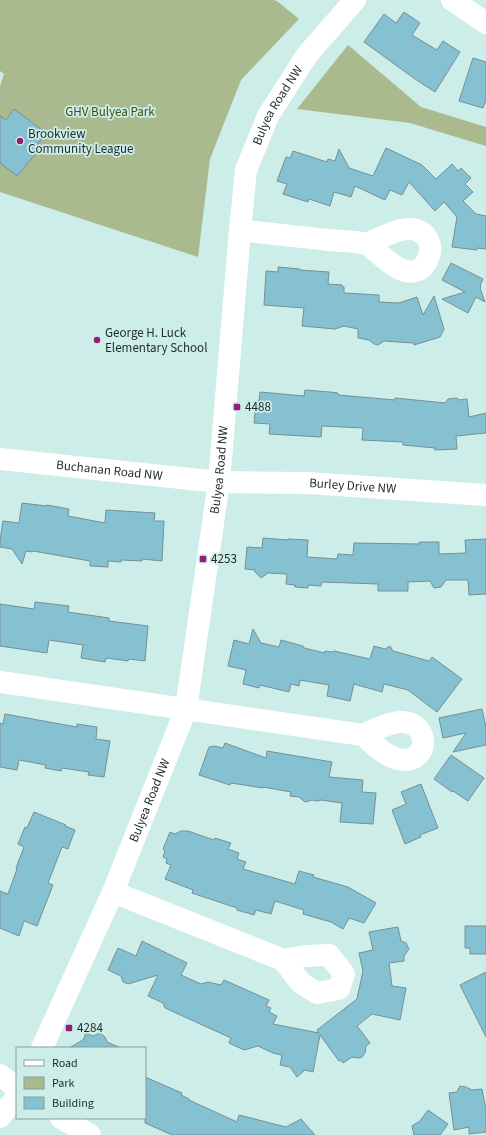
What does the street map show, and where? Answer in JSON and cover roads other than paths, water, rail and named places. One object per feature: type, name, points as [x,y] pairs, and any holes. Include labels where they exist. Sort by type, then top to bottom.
[{"type":"street","name":"Bulyea Road NW","points":[[42,1047],[113,892],[186,708],[219,482],[246,170],[268,116],[307,54],[355,0]]},
{"type":"street","points":[[456,2],[486,3]]},
{"type":"street","points":[[456,2],[486,23]]},
{"type":"street","points":[[240,230],[368,244]]},
{"type":"street","name":"Buchanan Road NW","points":[[0,459],[219,482]]},
{"type":"street","name":"Burley Drive NW","points":[[219,482],[308,483],[486,495]]},
{"type":"street","points":[[0,682],[363,735]]},
{"type":"street","points":[[113,892],[282,960]]},
{"type":"street","points":[[0,1075],[16,1087]]},
{"type":"street","points":[[0,1117],[16,1098]]},
{"type":"street","points":[[63,1119],[90,1135]]},
{"type":"place","name":"Brookview Community League","points":[[20,141]]},
{"type":"place","name":"George H. Luck Elementary School","points":[[97,340]]},
{"type":"place","name":"4488","points":[[237,407]]},
{"type":"place","name":"4253","points":[[203,559]]},
{"type":"place","name":"4284","points":[[69,1028]]},
{"type":"park label","name":"GHV Bulyea Park","points":[[110,112]]}]
